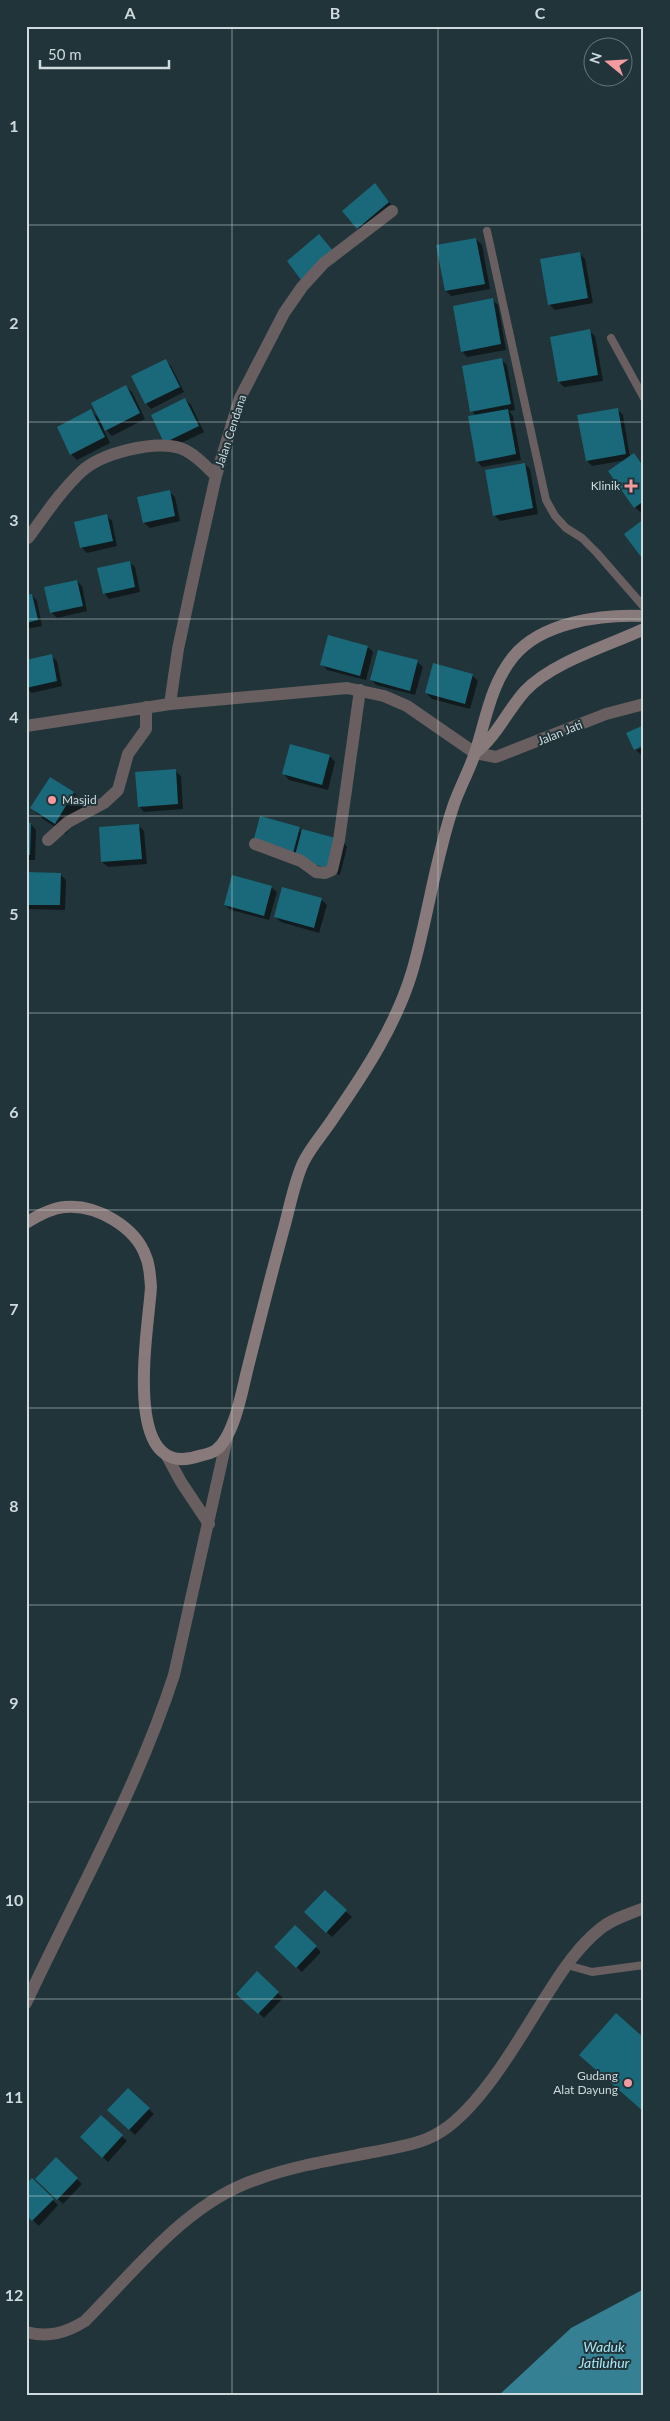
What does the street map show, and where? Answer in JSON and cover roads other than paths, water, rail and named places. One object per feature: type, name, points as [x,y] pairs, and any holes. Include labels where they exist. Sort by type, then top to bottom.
[{"type":"street","name":"Jalan Cendana","points":[[170,704],[178,649],[216,476],[240,398],[284,313],[302,287],[324,263],[392,210]]},
{"type":"street","points":[[28,538],[56,498],[82,471],[108,456],[140,448],[171,446],[182,449],[192,455],[216,476]]},
{"type":"street","points":[[26,2002],[129,1787],[165,1702],[174,1675],[227,1438],[240,1397],[297,1179],[312,1147],[375,1055],[399,1005],[412,972],[434,876],[454,804],[475,753],[487,708],[498,680],[513,657],[526,644],[556,629],[586,620],[644,616]]},
{"type":"street","points":[[475,753],[503,724],[525,691],[540,679],[555,668],[644,629]]},
{"type":"street","points":[[26,726],[170,704],[347,688],[384,696],[407,706],[475,753]]},
{"type":"street","points":[[256,844],[301,861],[316,872],[325,873],[332,870],[339,840],[360,690]]},
{"type":"street","name":"Jalan Jati","points":[[475,753],[496,757],[606,714],[644,704]]},
{"type":"street","points":[[48,840],[68,822],[104,803],[118,790],[128,754],[146,729],[146,707]]},
{"type":"street","points":[[26,1223],[52,1210],[65,1207],[80,1208],[110,1218],[129,1233],[142,1247],[148,1264],[151,1287],[144,1407],[153,1441],[158,1449],[167,1456],[181,1482],[209,1524]]},
{"type":"street","points":[[167,1456],[179,1459],[192,1459],[216,1450],[227,1438]]},
{"type":"street","points":[[26,2332],[56,2334],[70,2331],[85,2321],[177,2229],[222,2195],[256,2179],[300,2166],[410,2145],[434,2138],[463,2115],[491,2079],[567,1965],[601,1928],[620,1917],[644,1908]]},
{"type":"lane","points":[[487,231],[546,500],[554,516],[566,528],[582,538],[597,553],[644,607]]},
{"type":"lane","points":[[611,338],[644,398]]},
{"type":"lane","points":[[567,1965],[592,1972],[644,1964]]},
{"type":"water","name":"Waduk Jatiluhur","points":[[644,2289],[644,2395],[499,2395],[571,2328]]},
{"type":"place","name":"Klinik","points":[[631,486]]},
{"type":"place","name":"Masjid","points":[[52,800]]},
{"type":"place","name":"Gudang Alat Dayung","points":[[628,2083]]}]
